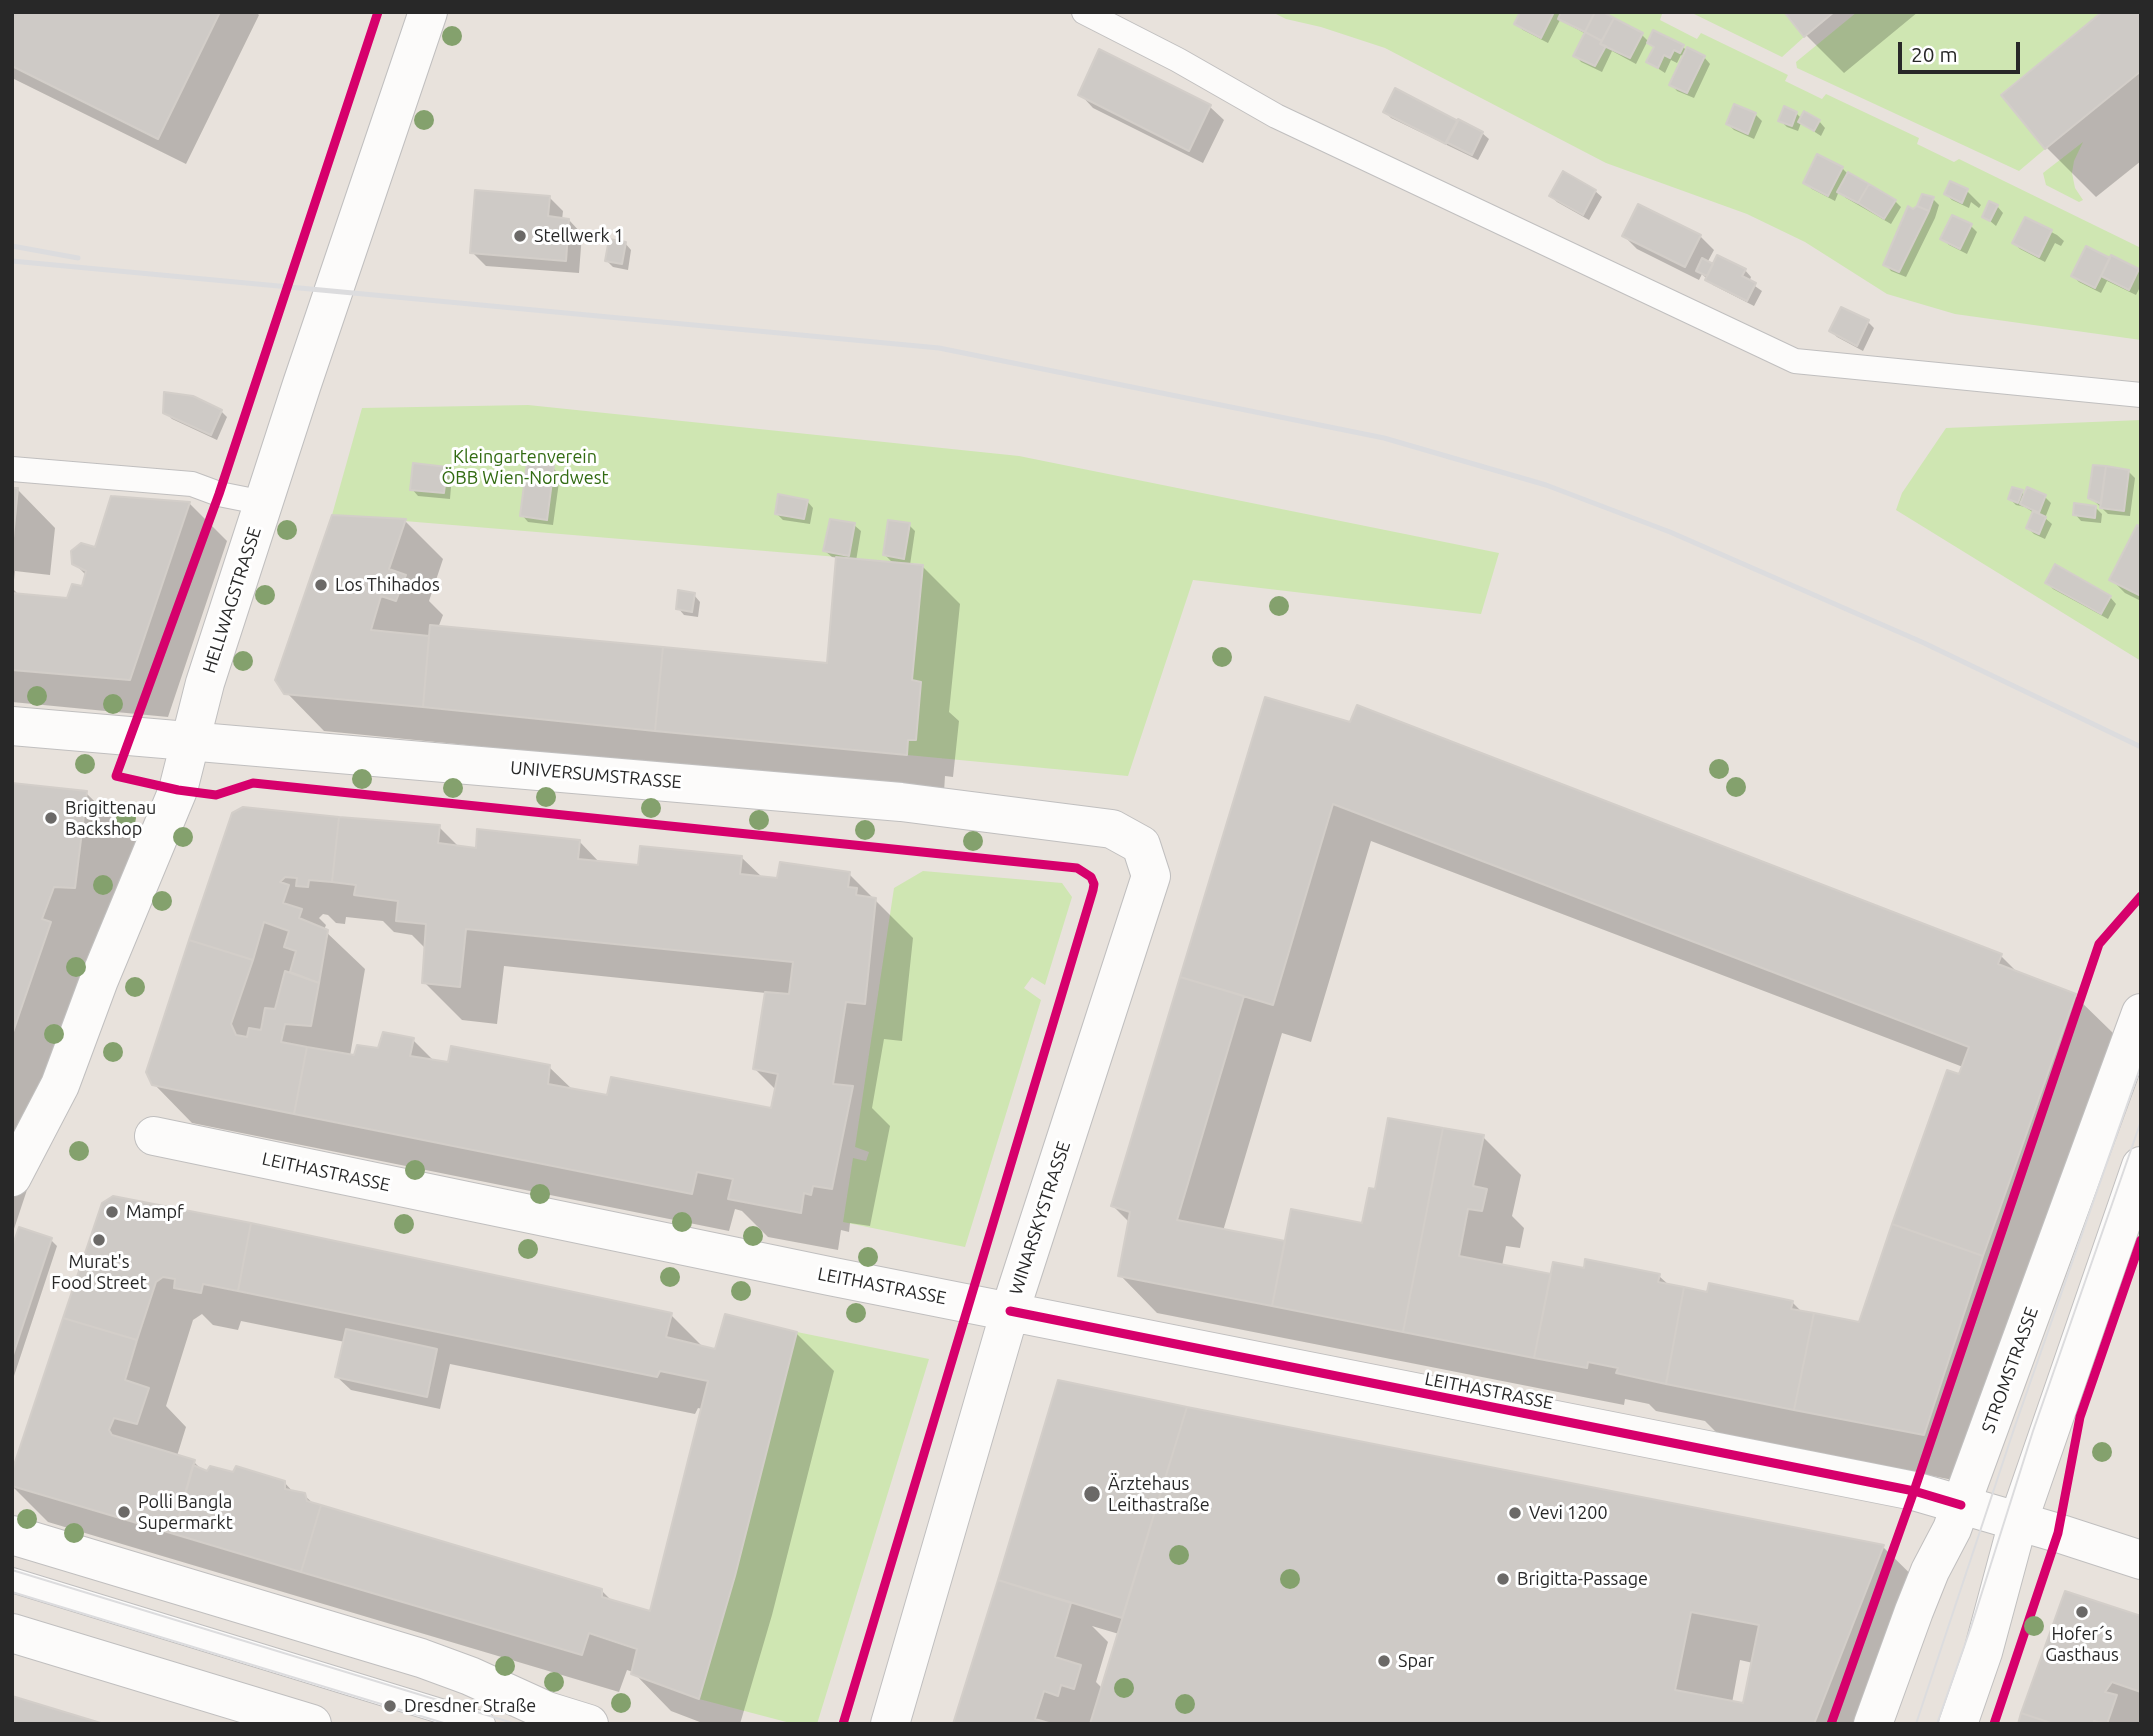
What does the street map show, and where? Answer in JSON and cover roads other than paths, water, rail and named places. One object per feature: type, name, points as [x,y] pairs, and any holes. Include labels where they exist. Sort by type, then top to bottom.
[{"type":"street","name":"HELLWAGSTRASSE","points":[[12,1177],[60,1085],[99,980],[178,790],[205,683],[428,12]]},
{"type":"street","name":"UNIVERSUMSTRASSE","points":[[12,726],[901,802],[1112,829],[1141,845],[1151,876]]},
{"type":"street","name":"WINARSKYSTRASSE","points":[[890,1724],[1010,1311],[1151,876]]},
{"type":"street","name":"STROMSTRASSE","points":[[1873,1724],[1930,1571],[1952,1529],[2141,1013]]},
{"type":"street","name":"LEITHASTRASSE","points":[[154,1136],[828,1276],[1914,1491],[2141,1560]]},
{"type":"street","points":[[1958,1724],[1983,1652],[2018,1522],[2141,1166]]},
{"type":"street","points":[[12,1535],[421,1658],[470,1676],[547,1711],[589,1724]]},
{"type":"street","points":[[12,1633],[312,1724]]},
{"type":"lane","points":[[1084,12],[1178,60],[1276,116],[1795,361],[2141,395]]},
{"type":"lane","points":[[12,469],[192,484],[219,494],[264,503]]},
{"type":"lane","points":[[12,1580],[483,1724]]},
{"type":"tram line","points":[[1916,1724],[2015,1426],[2141,1065]]},
{"type":"tram line","points":[[1937,1724],[1971,1627],[2033,1431],[2141,1121]]},
{"type":"tram line","points":[[12,1570],[516,1724]]},
{"type":"tram line","points":[[12,1592],[447,1724]]},
{"type":"railway","points":[[12,246],[78,258]]},
{"type":"railway","points":[[12,261],[939,348],[1384,438],[1546,485],[1670,532],[1924,643],[2141,747]]},
{"type":"place","name":"Stellwerk 1","points":[[520,236]]},
{"type":"place","name":"Los Thihados","points":[[321,585]]},
{"type":"place","name":"Brigittenau Backshop","points":[[51,818]]},
{"type":"place","name":"Mampf","points":[[112,1212]]},
{"type":"place","name":"Murat's Food Street","points":[[99,1240]]},
{"type":"place","name":"Ärztehaus Leithastraße","points":[[1092,1494]]},
{"type":"place","name":"Polli Bangla Supermarkt","points":[[124,1512]]},
{"type":"place","name":"Vevi 1200","points":[[1515,1513]]},
{"type":"place","name":"Brigitta-Passage","points":[[1503,1579]]},
{"type":"place","name":"Hofer´s Gasthaus","points":[[2082,1612]]},
{"type":"place","name":"Spar","points":[[1384,1661]]},
{"type":"place","name":"Dresdner Straße","points":[[390,1706]]},
{"type":"park label","name":"Kleingartenverein ÖBB Wien-Nordwest","points":[[525,468]]}]
